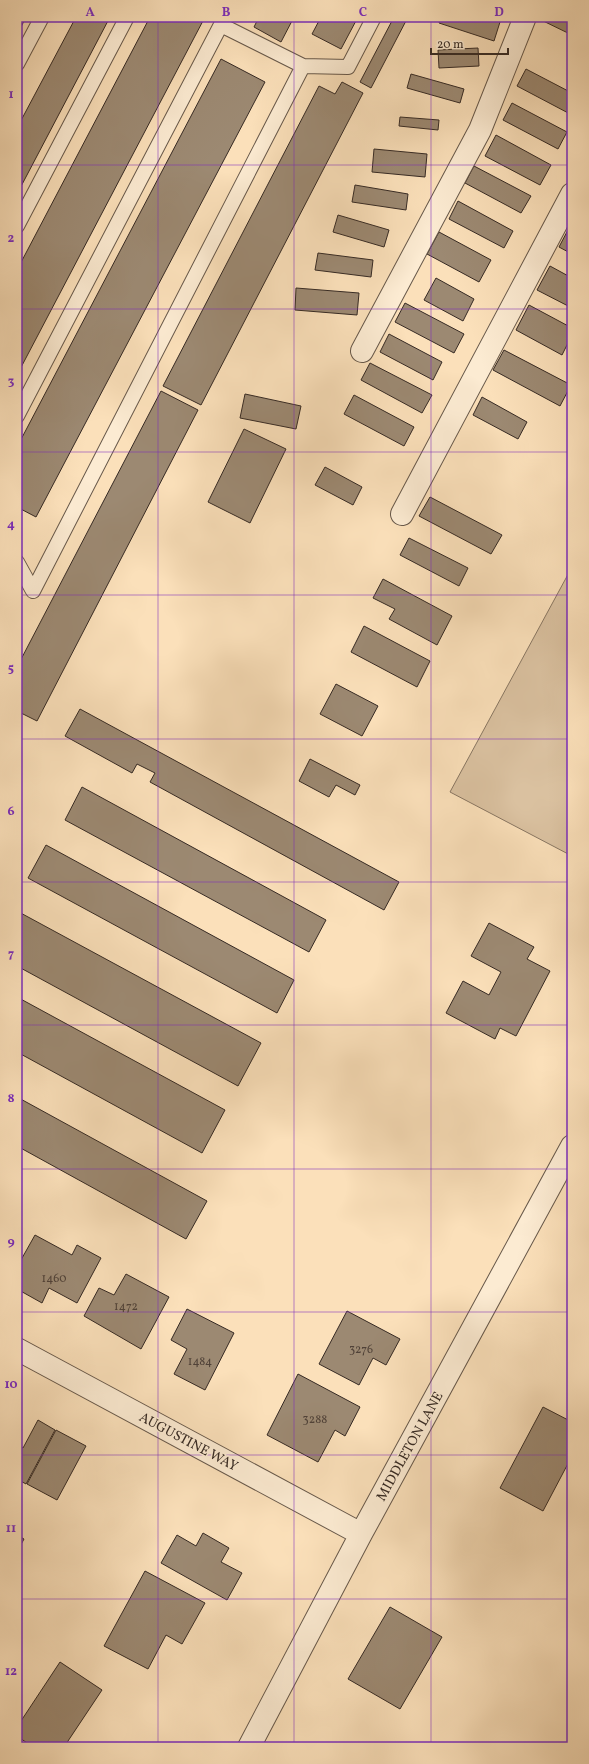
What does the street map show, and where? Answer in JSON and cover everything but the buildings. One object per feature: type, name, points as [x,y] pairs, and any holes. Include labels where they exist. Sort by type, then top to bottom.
[{"type":"street","points":[[362,351],[480,130],[525,17]]},
{"type":"street","points":[[402,514],[572,194]]},
{"type":"street","name":"MIDDLETON LANE","points":[[248,1747],[361,1534],[572,1146]]},
{"type":"street","name":"AUGUSTINE WAY","points":[[17,1349],[361,1534]]},
{"type":"lane","points":[[17,64],[42,17]]},
{"type":"lane","points":[[17,226],[127,17]]},
{"type":"lane","points":[[17,416],[223,21],[303,66],[348,67],[374,17]]},
{"type":"lane","points":[[17,562],[33,591],[303,66]]},
{"type":"shaded area","points":[[572,567],[572,856],[450,792]]}]
